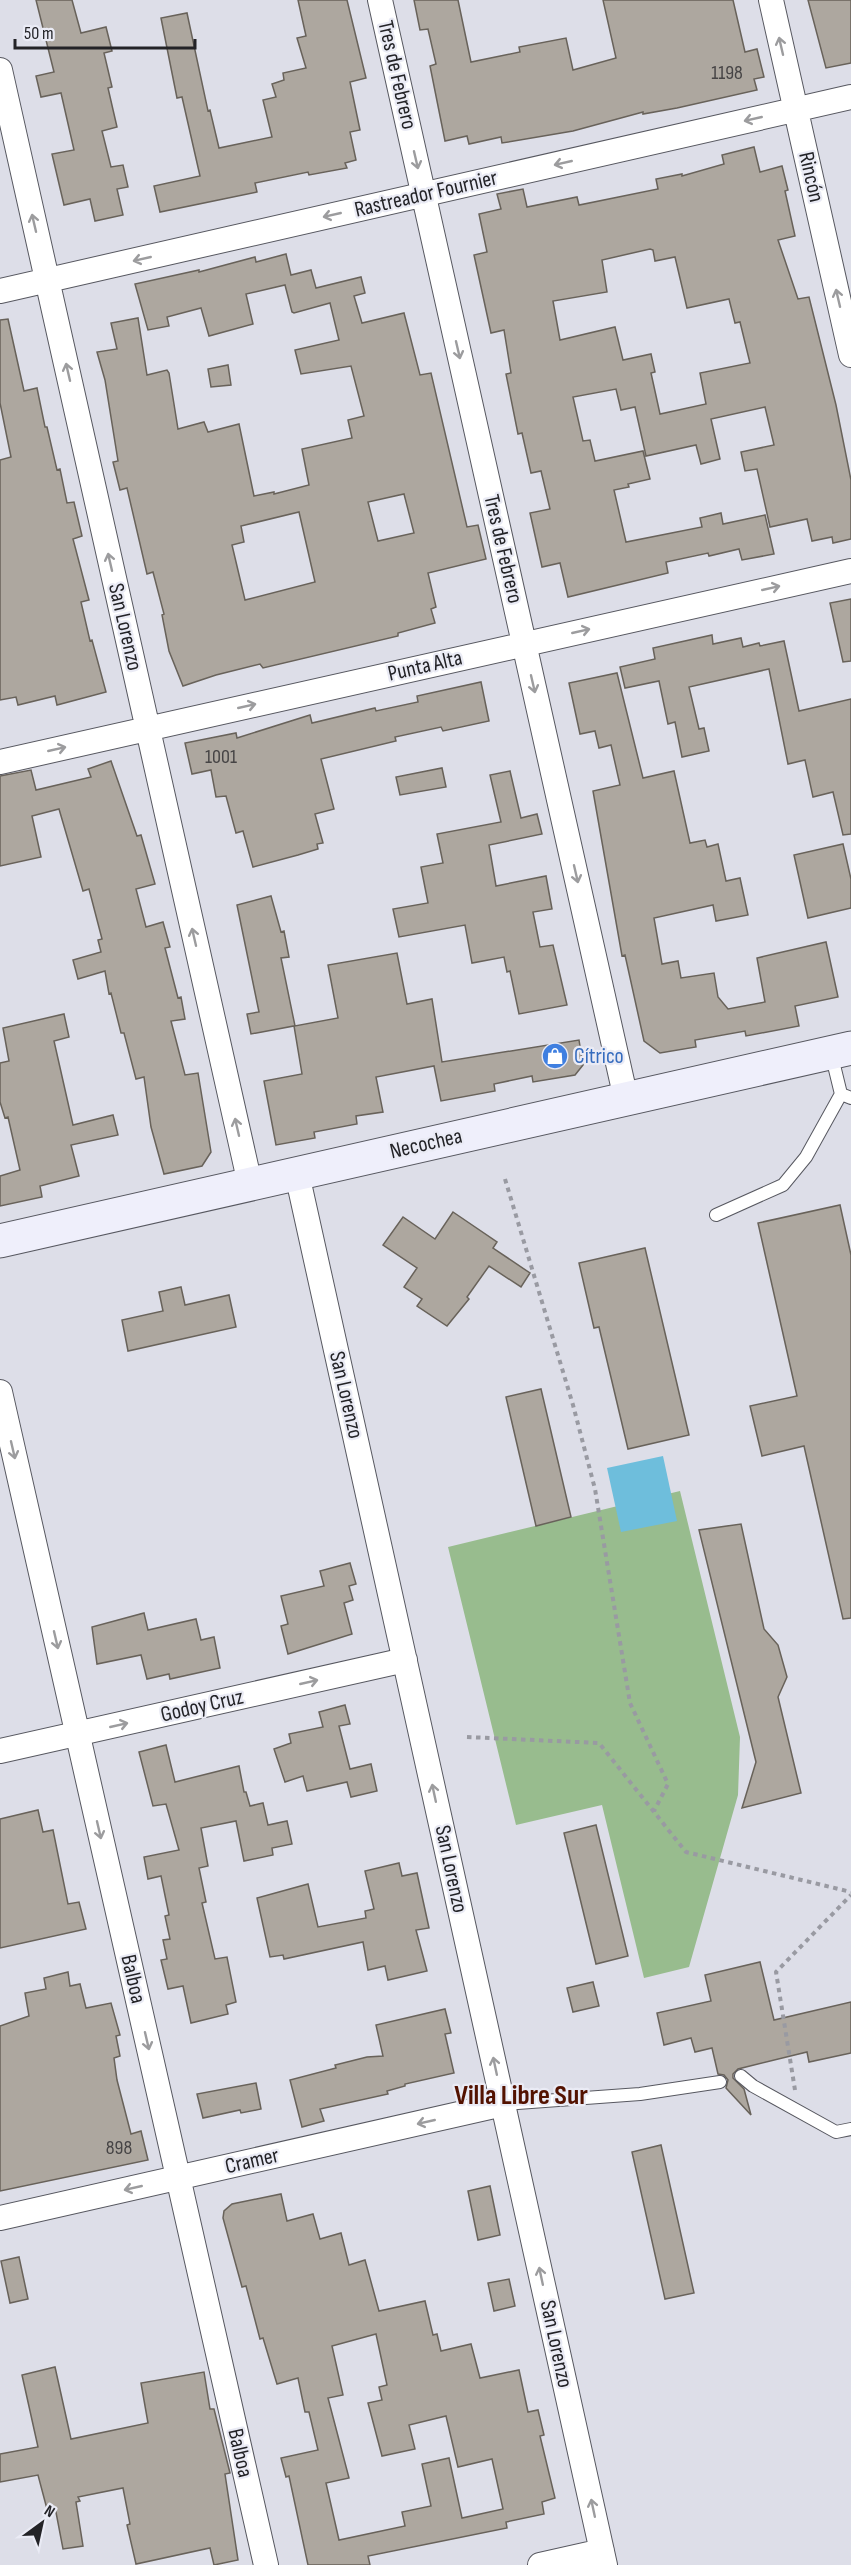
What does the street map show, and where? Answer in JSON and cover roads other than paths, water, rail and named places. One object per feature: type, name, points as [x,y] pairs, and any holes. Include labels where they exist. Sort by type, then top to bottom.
[{"type":"main road","name":"Necochea","points":[[0,1241],[841,1050]]},
{"type":"street","name":"Tres de Febrero","points":[[380,0],[626,1099]]},
{"type":"street","name":"Rincón","points":[[771,0],[851,355]]},
{"type":"street","name":"San Lorenzo","points":[[0,70],[250,1184]]},
{"type":"street","name":"Rastreador Fournier","points":[[0,291],[851,97]]},
{"type":"street","name":"Punta Alta","points":[[0,762],[851,571]]},
{"type":"street","name":"San Lorenzo","points":[[297,1174],[604,2558]]},
{"type":"street","name":"Balboa","points":[[0,1392],[266,2565]]},
{"type":"street","name":"Godoy Cruz","points":[[0,1751],[405,1660]]},
{"type":"street","name":"Cramer","points":[[0,2218],[503,2104]]},
{"type":"street","points":[[540,2565],[604,2558]]},
{"type":"lane","points":[[716,1215],[783,1185],[806,1156],[846,1096],[841,1050]]},
{"type":"lane","points":[[741,2076],[753,2086],[836,2132],[851,2129]]},
{"type":"lane","points":[[503,2104],[640,2094],[720,2082]]},
{"type":"water","points":[[663,1456],[677,1521],[621,1532],[607,1468]]},
{"type":"place","name":"Cítrico","points":[[555,1056]]},
{"type":"district","name":"Villa Libre Sur","points":[[521,2095]]}]
